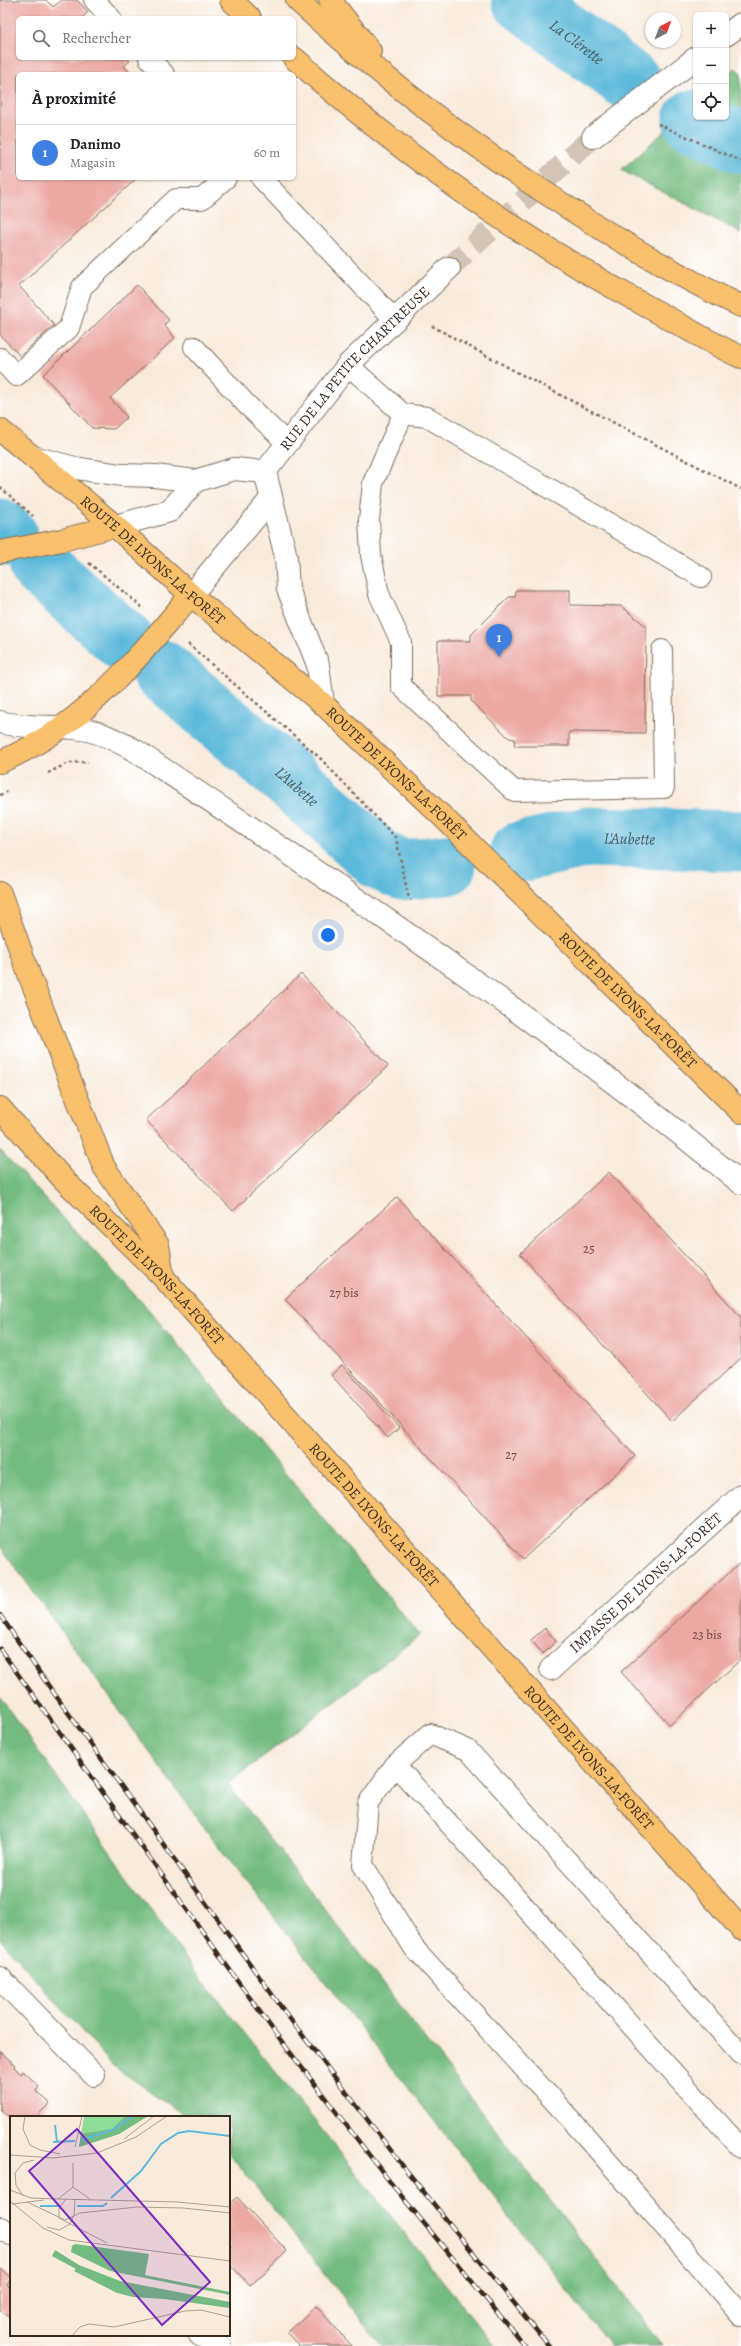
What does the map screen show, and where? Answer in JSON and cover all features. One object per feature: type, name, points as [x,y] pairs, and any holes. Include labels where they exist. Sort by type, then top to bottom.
[{"type":"main road","points":[[297,0],[402,91],[492,157],[596,227],[696,284],[741,306]]},
{"type":"main road","points":[[330,0],[402,91]]},
{"type":"main road","points":[[296,60],[401,145],[480,204],[587,274],[741,357]]},
{"type":"main road","name":"ROUTE DE LYONS-LA-FORÊT","points":[[0,430],[115,526],[190,595],[323,704],[444,818],[741,1112]]},
{"type":"main road","points":[[0,552],[62,540],[115,526]]},
{"type":"main road","points":[[0,762],[26,751],[63,728],[123,675],[190,595]]},
{"type":"main road","points":[[0,892],[30,977],[104,1167],[158,1245],[163,1276]]},
{"type":"main road","name":"ROUTE DE LYONS-LA-FORÊT","points":[[0,1108],[64,1180],[163,1276],[741,1929]]},
{"type":"street","points":[[729,33],[741,24]]},
{"type":"street","points":[[593,137],[693,60]]},
{"type":"street","name":"RUE DE LA PETITE CHARTREUSE","points":[[265,472],[348,365],[449,268]]},
{"type":"street","points":[[32,457],[74,468],[121,476],[155,476],[195,481],[234,470],[265,472],[270,500],[286,557],[288,588],[318,666],[323,704]]},
{"type":"street","points":[[115,526],[170,511],[195,481]]},
{"type":"street","points":[[190,595],[270,500]]},
{"type":"street","points":[[0,722],[82,729],[101,733],[136,750],[388,919],[519,1011],[674,1129],[741,1184]]},
{"type":"street","name":"IMPASSE DE LYONS-LA-FORÊT","points":[[551,1669],[741,1496]]},
{"type":"street","points":[[0,1978],[94,2075]]},
{"type":"street","points":[[0,2228],[10,2233]]},
{"type":"street","points":[[202,2336],[220,2346]]},
{"type":"lane","points":[[94,0],[109,16]]},
{"type":"lane","points":[[151,60],[162,72]]},
{"type":"lane","points":[[0,358],[16,376],[69,328],[82,287],[176,199],[202,199],[224,180]]},
{"type":"lane","points":[[263,180],[399,315]]},
{"type":"lane","points":[[194,347],[246,404],[287,443]]},
{"type":"lane","points":[[348,365],[403,414],[427,418],[701,577]]},
{"type":"lane","points":[[403,414],[373,483],[369,520],[371,555],[379,594],[401,642],[401,686],[514,791],[664,788],[662,650]]},
{"type":"lane","points":[[741,2054],[468,1750],[430,1734],[395,1765],[368,1803],[363,1865],[414,1948],[583,2133],[741,2315]]},
{"type":"lane","points":[[395,1765],[499,1878],[741,2148]]},
{"type":"path","points":[[627,110],[741,161]]},
{"type":"path","points":[[399,315],[524,376],[741,490]]},
{"type":"path","points":[[0,487],[165,626],[210,661],[319,757],[396,838],[408,895]]},
{"type":"green space","points":[[735,68],[741,73],[741,233],[621,170],[693,106],[693,120],[729,120],[729,73]]},
{"type":"green space","points":[[0,1150],[149,1310],[420,1635],[228,1784],[663,2346],[611,2346],[211,1837],[0,1546]]},
{"type":"green space","points":[[0,1697],[194,1970],[495,2346],[382,2346],[230,2154],[230,2116],[186,2116],[112,2065],[0,1939]]},
{"type":"building","points":[[0,0],[46,0],[53,7],[62,0],[77,0],[88,12],[84,16],[16,16],[16,60],[129,60],[130,61],[124,66],[129,72],[16,72],[16,180],[135,180],[19,286],[54,325],[20,356],[0,335]]},
{"type":"building","points":[[137,285],[169,320],[164,325],[175,338],[110,398],[127,417],[114,429],[92,428],[43,375]]},
{"type":"building","points":[[516,590],[570,590],[570,605],[621,606],[646,626],[645,733],[569,732],[569,746],[514,746],[515,739],[509,738],[471,701],[471,696],[438,696],[438,641],[471,641],[471,635],[509,597],[515,597]]},
{"type":"building","points":[[301,974],[388,1066],[233,1211],[146,1120]]},
{"type":"building","points":[[609,1172],[741,1317],[741,1358],[672,1421],[520,1254]]},
{"type":"building","points":[[397,1197],[635,1456],[523,1559],[285,1299]]},
{"type":"building","points":[[342,1365],[399,1428],[388,1438],[331,1375]]},
{"type":"building","points":[[741,1562],[741,1659],[670,1725],[621,1672]]},
{"type":"building","points":[[545,1628],[556,1641],[543,1654],[531,1640]]},
{"type":"building","points":[[0,2051],[15,2065],[14,2067],[21,2074],[23,2071],[39,2086],[36,2091],[50,2103],[37,2116],[10,2116],[10,2118],[0,2109]]},
{"type":"building","points":[[237,2197],[287,2251],[250,2286],[230,2264],[230,2203]]},
{"type":"building","points":[[0,2268],[10,2277],[7,2285],[10,2288],[10,2317],[0,2310]]},
{"type":"building","points":[[316,2306],[352,2346],[299,2346],[287,2333]]},
{"type":"waterway","name":"La Clérette","points":[[522,0],[632,83]]},
{"type":"waterway","name":"La Clérette","points":[[693,120],[741,143]]},
{"type":"waterway","name":"L'Aubette","points":[[0,529],[8,536]]},
{"type":"waterway","name":"L'Aubette","points":[[40,566],[125,642]]},
{"type":"waterway","name":"L'Aubette","points":[[161,670],[286,776],[381,861],[403,870],[446,865]]},
{"type":"waterway","name":"L'Aubette","points":[[520,852],[588,837],[741,841]]},
{"type":"tunnel","points":[[449,268],[593,137]]},
{"type":"railway","points":[[0,1615],[48,1685],[287,2015],[406,2170],[549,2346]]},
{"type":"railway","points":[[0,1649],[273,2030],[390,2182],[525,2346]]},
{"type":"place","name":"Danimo","points":[[499,657]]}]
